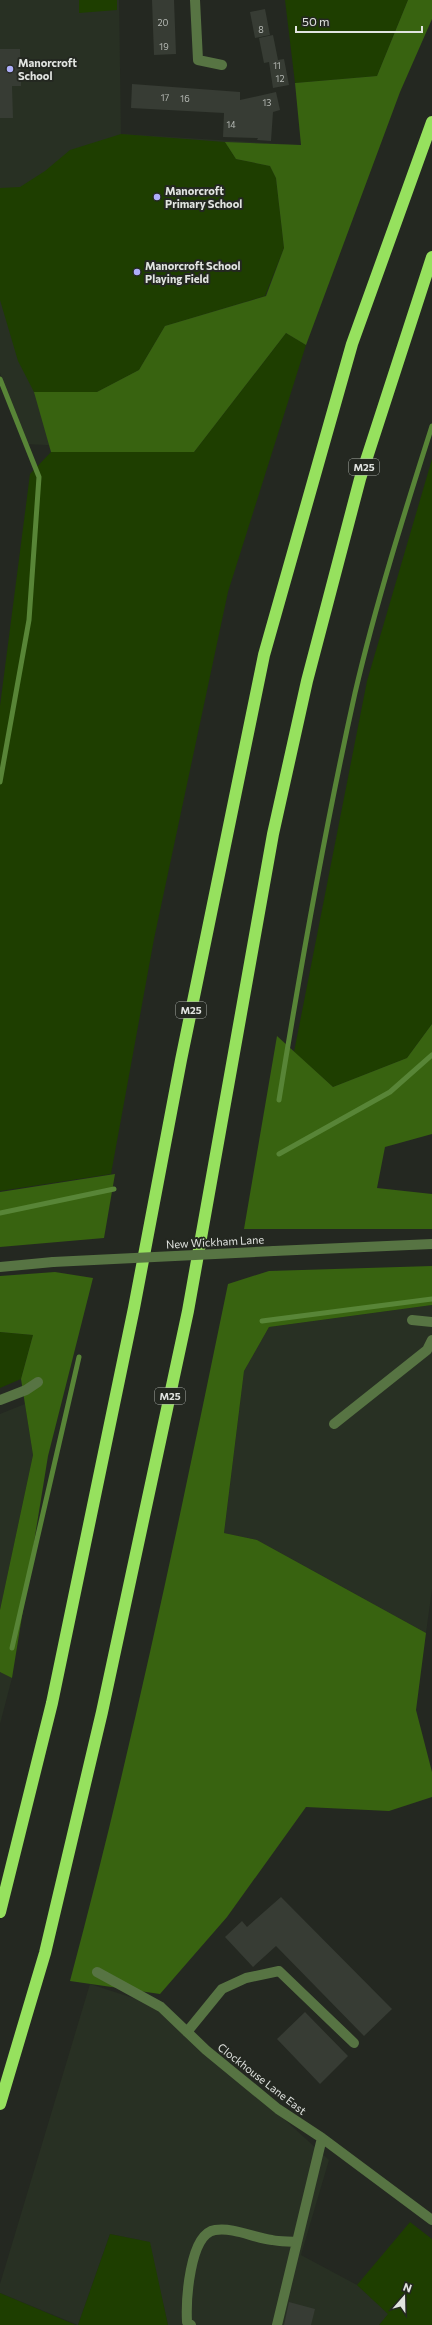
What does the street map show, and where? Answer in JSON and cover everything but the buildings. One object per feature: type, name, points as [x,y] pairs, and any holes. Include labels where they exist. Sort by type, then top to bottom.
[{"type":"highway","name":"M25","points":[[0,1912],[52,1703],[134,1308],[181,1060],[264,655],[352,344],[432,122]]},
{"type":"highway","name":"M25","points":[[0,2104],[45,1953],[104,1704],[188,1311],[273,834],[307,681],[360,479],[432,257]]},
{"type":"street","points":[[195,0],[198,60],[222,65]]},
{"type":"street","name":"New Wickham Lane","points":[[0,1267],[53,1262],[432,1244]]},
{"type":"street","points":[[412,1320],[432,1322]]},
{"type":"street","points":[[334,1424],[427,1350],[432,1340]]},
{"type":"street","points":[[0,1400],[26,1390],[38,1382]]},
{"type":"street","points":[[187,2032],[222,1989],[246,1978],[279,1971],[354,2043]]},
{"type":"street","name":"Clockhouse Lane East","points":[[97,1972],[161,2007],[187,2032],[278,2110],[322,2138],[432,2220]]},
{"type":"street","points":[[277,2325],[322,2138]]},
{"type":"street","points":[[191,2325],[187,2322],[186,2302],[189,2278],[194,2256],[204,2237],[214,2230],[239,2232],[272,2240],[297,2242]]},
{"type":"shaded area","name":"Manorcroft Primary School","points":[[0,0],[119,0],[121,134],[301,145],[194,452],[25,444],[0,373]]},
{"type":"shaded area","points":[[432,1305],[432,1589],[426,1633],[257,1540],[224,1533],[244,1371],[269,1327]]},
{"type":"shaded area","points":[[25,1404],[33,1455],[0,1610],[0,1414]]},
{"type":"shaded area","points":[[0,1672],[12,1678],[0,1724]]},
{"type":"shaded area","points":[[90,1984],[161,2007],[329,2160],[301,2255],[357,2285],[389,2314],[379,2325],[168,2325],[149,2242],[110,2234],[78,2325],[0,2293],[0,2284]]},
{"type":"green space","points":[[79,0],[117,0],[117,10],[79,13]]},
{"type":"green space","points":[[285,0],[408,0],[377,76],[295,83]]},
{"type":"green space","points":[[408,0],[432,0],[432,19],[400,92],[306,345],[286,333],[194,452],[51,452],[34,392],[97,392],[139,370],[165,326],[266,296],[284,248],[276,178],[270,166],[236,159],[225,142],[301,145],[295,83],[377,76]]},
{"type":"green space","name":"Manorcroft School Playing Field","points":[[121,134],[225,142],[236,159],[270,166],[276,178],[284,248],[265,296],[165,326],[139,370],[97,392],[34,392],[18,361],[0,300],[0,188],[20,187],[45,171],[70,150]]},
{"type":"green space","points":[[286,333],[306,345],[228,592],[154,939],[111,1174],[0,1191],[0,706],[30,474],[51,452],[194,452]]},
{"type":"green space","points":[[432,459],[432,1024],[407,1058],[333,1087],[294,1052],[367,681]]},
{"type":"green space","points":[[432,1024],[432,1134],[385,1147],[377,1188],[432,1194],[432,1229],[244,1229],[277,1036],[333,1087],[407,1058]]},
{"type":"green space","points":[[115,1174],[104,1238],[0,1247],[0,1192]]},
{"type":"green space","points":[[432,1266],[432,1305],[269,1327],[244,1371],[224,1533],[257,1540],[426,1633],[416,1710],[432,1772],[432,1797],[389,1811],[306,1807],[227,1917],[160,1994],[70,1981],[93,1894],[135,1720],[228,1284],[269,1271]]},
{"type":"green space","points":[[55,1272],[93,1278],[48,1456],[12,1678],[0,1672],[0,1610],[33,1455],[21,1379],[33,1335],[0,1332],[0,1276]]},
{"type":"green space","points":[[0,1332],[33,1335],[21,1379],[0,1388]]},
{"type":"green space","points":[[410,2222],[432,2239],[432,2325],[379,2325],[388,2314],[357,2285]]},
{"type":"green space","points":[[110,2234],[150,2242],[168,2325],[78,2325]]},
{"type":"green space","points":[[0,2293],[76,2325],[0,2325]]},
{"type":"waterway","points":[[0,379],[39,477],[29,620],[0,782]]},
{"type":"waterway","points":[[279,1100],[314,896],[355,693],[381,592],[432,426]]},
{"type":"waterway","points":[[279,1154],[390,1092],[432,1055]]},
{"type":"waterway","points":[[0,1213],[114,1189]]},
{"type":"waterway","points":[[262,1321],[432,1299]]},
{"type":"waterway","points":[[12,1648],[79,1357]]},
{"type":"place","name":"Manorcroft School","points":[[10,69]]},
{"type":"place","name":"Manorcroft Primary School","points":[[157,197]]},
{"type":"place","name":"Manorcroft School Playing Field","points":[[137,272]]}]
